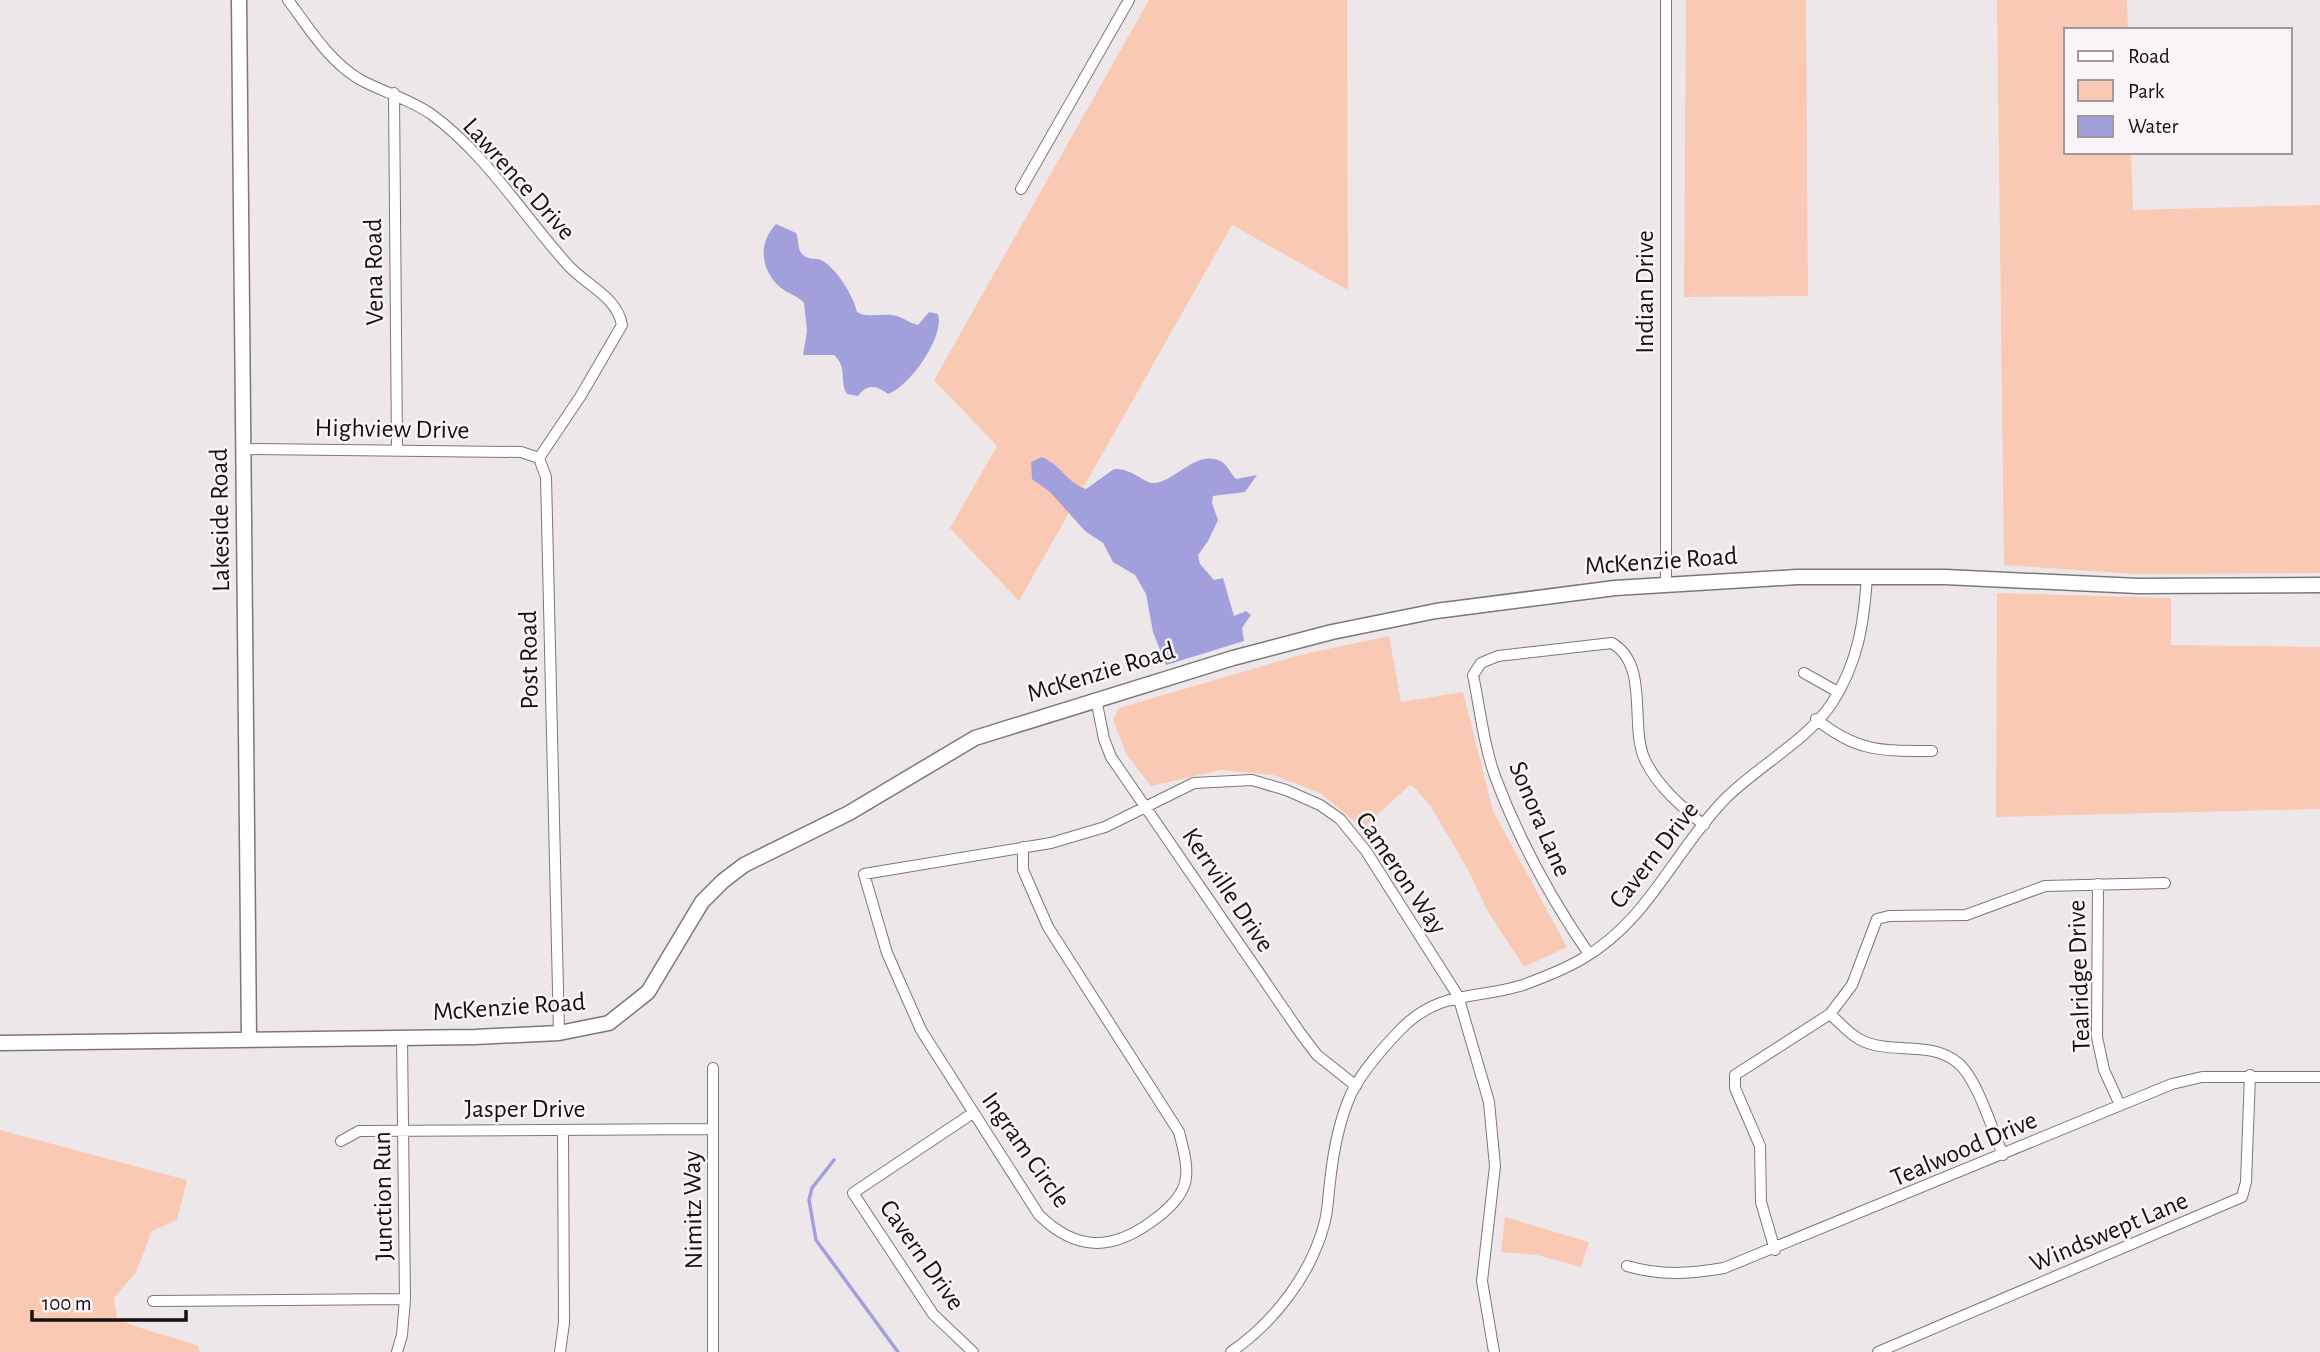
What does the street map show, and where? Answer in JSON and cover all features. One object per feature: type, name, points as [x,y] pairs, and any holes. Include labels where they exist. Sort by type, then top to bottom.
[{"type":"street","name":"Lakeside Road","points":[[239,0],[249,1040]]},
{"type":"street","name":"Lawrence Drive","points":[[288,0],[335,61],[360,80],[394,93],[431,114],[475,153],[566,263],[585,283],[613,302],[620,312],[622,326],[580,397],[538,457]]},
{"type":"street","points":[[1021,189],[1129,0]]},
{"type":"street","name":"Indian Drive","points":[[1666,584],[1667,0]]},
{"type":"street","name":"Vena Road","points":[[394,93],[397,450]]},
{"type":"street","name":"Highview Drive","points":[[243,449],[521,452],[538,457]]},
{"type":"street","name":"Post Road","points":[[538,457],[546,477],[559,1033]]},
{"type":"street","name":"McKenzie Road","points":[[0,1043],[402,1038],[559,1033],[609,1023],[648,992],[702,902],[744,865],[849,813],[975,738],[1096,699],[1332,632],[1436,611],[1536,597],[1666,584],[1867,576],[2138,586],[2320,585]]},
{"type":"street","name":"Cavern Drive","points":[[1231,1352],[1265,1325],[1290,1295],[1308,1262],[1325,1224],[1333,1153],[1356,1086],[1402,1028],[1441,1002],[1458,996],[1522,985],[1589,954],[1611,938],[1648,903],[1724,800],[1831,705],[1853,663],[1864,627],[1867,576]]},
{"type":"street","name":"Sonora Lane","points":[[1589,954],[1556,907],[1529,854],[1496,777],[1473,675],[1480,663],[1498,656],[1612,643],[1618,647],[1629,662],[1633,675],[1644,758],[1674,800],[1704,825]]},
{"type":"street","points":[[1804,673],[1838,692]]},
{"type":"street","name":"Kerrville Drive","points":[[1096,699],[1104,740],[1111,757],[1301,1034],[1317,1055],[1356,1086]]},
{"type":"street","points":[[1816,719],[1836,735],[1867,749],[1932,751]]},
{"type":"street","name":"Cameron Way","points":[[864,874],[1023,847],[1105,827],[1194,783],[1252,780],[1286,790],[1320,805],[1340,819],[1366,852],[1458,996],[1489,1102],[1495,1166],[1482,1281],[1494,1352]]},
{"type":"street","name":"Ingram Circle","points":[[864,874],[887,953],[921,1030],[1039,1215],[1060,1232],[1085,1241],[1112,1244],[1133,1235],[1159,1217],[1185,1185],[1186,1163],[1179,1132],[1048,927],[1023,870],[1023,847]]},
{"type":"street","points":[[1774,1250],[1761,1202],[1760,1146],[1735,1088],[1735,1075],[1830,1014],[1852,985],[1877,919],[1889,916],[1966,915],[2045,886],[2165,883]]},
{"type":"street","name":"Tealridge Drive","points":[[2098,884],[2098,1037],[2105,1070],[2120,1105]]},
{"type":"street","points":[[1830,1014],[1858,1039],[1879,1046],[1909,1046],[1932,1051],[1957,1062],[1968,1075],[2003,1156]]},
{"type":"street","name":"Junction Run","points":[[397,1352],[402,1335],[405,1299],[402,1038]]},
{"type":"street","name":"Nimitz Way","points":[[713,1068],[713,1352]]},
{"type":"street","name":"Windswept Lane","points":[[1878,1352],[2242,1197],[2247,1169],[2250,1075]]},
{"type":"street","name":"Tealwood Drive","points":[[1627,1266],[1653,1273],[1682,1275],[1724,1268],[2003,1156],[2172,1084],[2202,1077],[2320,1077]]},
{"type":"street","name":"Cavern Drive","points":[[968,1350],[933,1314],[853,1193],[973,1113]]},
{"type":"street","name":"Jasper Drive","points":[[341,1141],[359,1131],[713,1129]]},
{"type":"street","points":[[559,1352],[564,1323],[563,1130]]},
{"type":"street","points":[[153,1301],[405,1299]]},
{"type":"green space","points":[[1149,0],[1347,0],[1348,290],[1232,225],[1019,601],[950,528],[997,446],[934,380]]},
{"type":"green space","points":[[1686,0],[1806,0],[1808,296],[1684,297]]},
{"type":"green space","points":[[1997,0],[2127,0],[2128,28],[2064,28],[2064,154],[2131,154],[2133,210],[2320,205],[2320,573],[2137,574],[2004,565]]},
{"type":"green space","points":[[1997,593],[2171,598],[2171,645],[2320,647],[2320,809],[1996,817]]},
{"type":"green space","points":[[1389,636],[1401,702],[1463,692],[1493,811],[1567,947],[1524,967],[1487,910],[1467,868],[1431,807],[1413,786],[1410,785],[1363,828],[1320,793],[1273,775],[1221,770],[1151,786],[1127,755],[1113,720],[1119,708],[1300,655]]},
{"type":"green space","points":[[0,1130],[187,1180],[177,1220],[152,1231],[136,1272],[114,1298],[117,1318],[198,1346],[200,1352],[0,1352]]},
{"type":"green space","points":[[1505,1217],[1589,1242],[1581,1267],[1537,1255],[1501,1252]]},
{"type":"water","points":[[776,224],[796,233],[802,254],[823,261],[834,271],[848,291],[857,312],[897,316],[918,325],[929,312],[938,314],[939,324],[931,348],[906,382],[888,394],[873,387],[865,389],[858,396],[847,394],[841,365],[834,355],[803,355],[807,331],[804,303],[774,281],[764,257],[766,240]]},
{"type":"water","points":[[1042,457],[1074,483],[1086,489],[1114,469],[1127,471],[1155,483],[1204,459],[1222,462],[1236,479],[1257,475],[1245,492],[1213,496],[1212,503],[1218,520],[1198,555],[1200,564],[1214,580],[1223,578],[1234,616],[1246,611],[1251,615],[1242,628],[1244,641],[1166,665],[1153,632],[1146,594],[1135,575],[1113,562],[1103,543],[1085,531],[1050,492],[1032,479],[1031,462]]},
{"type":"waterway","points":[[834,1160],[812,1188],[809,1200],[816,1240],[898,1352]]}]
